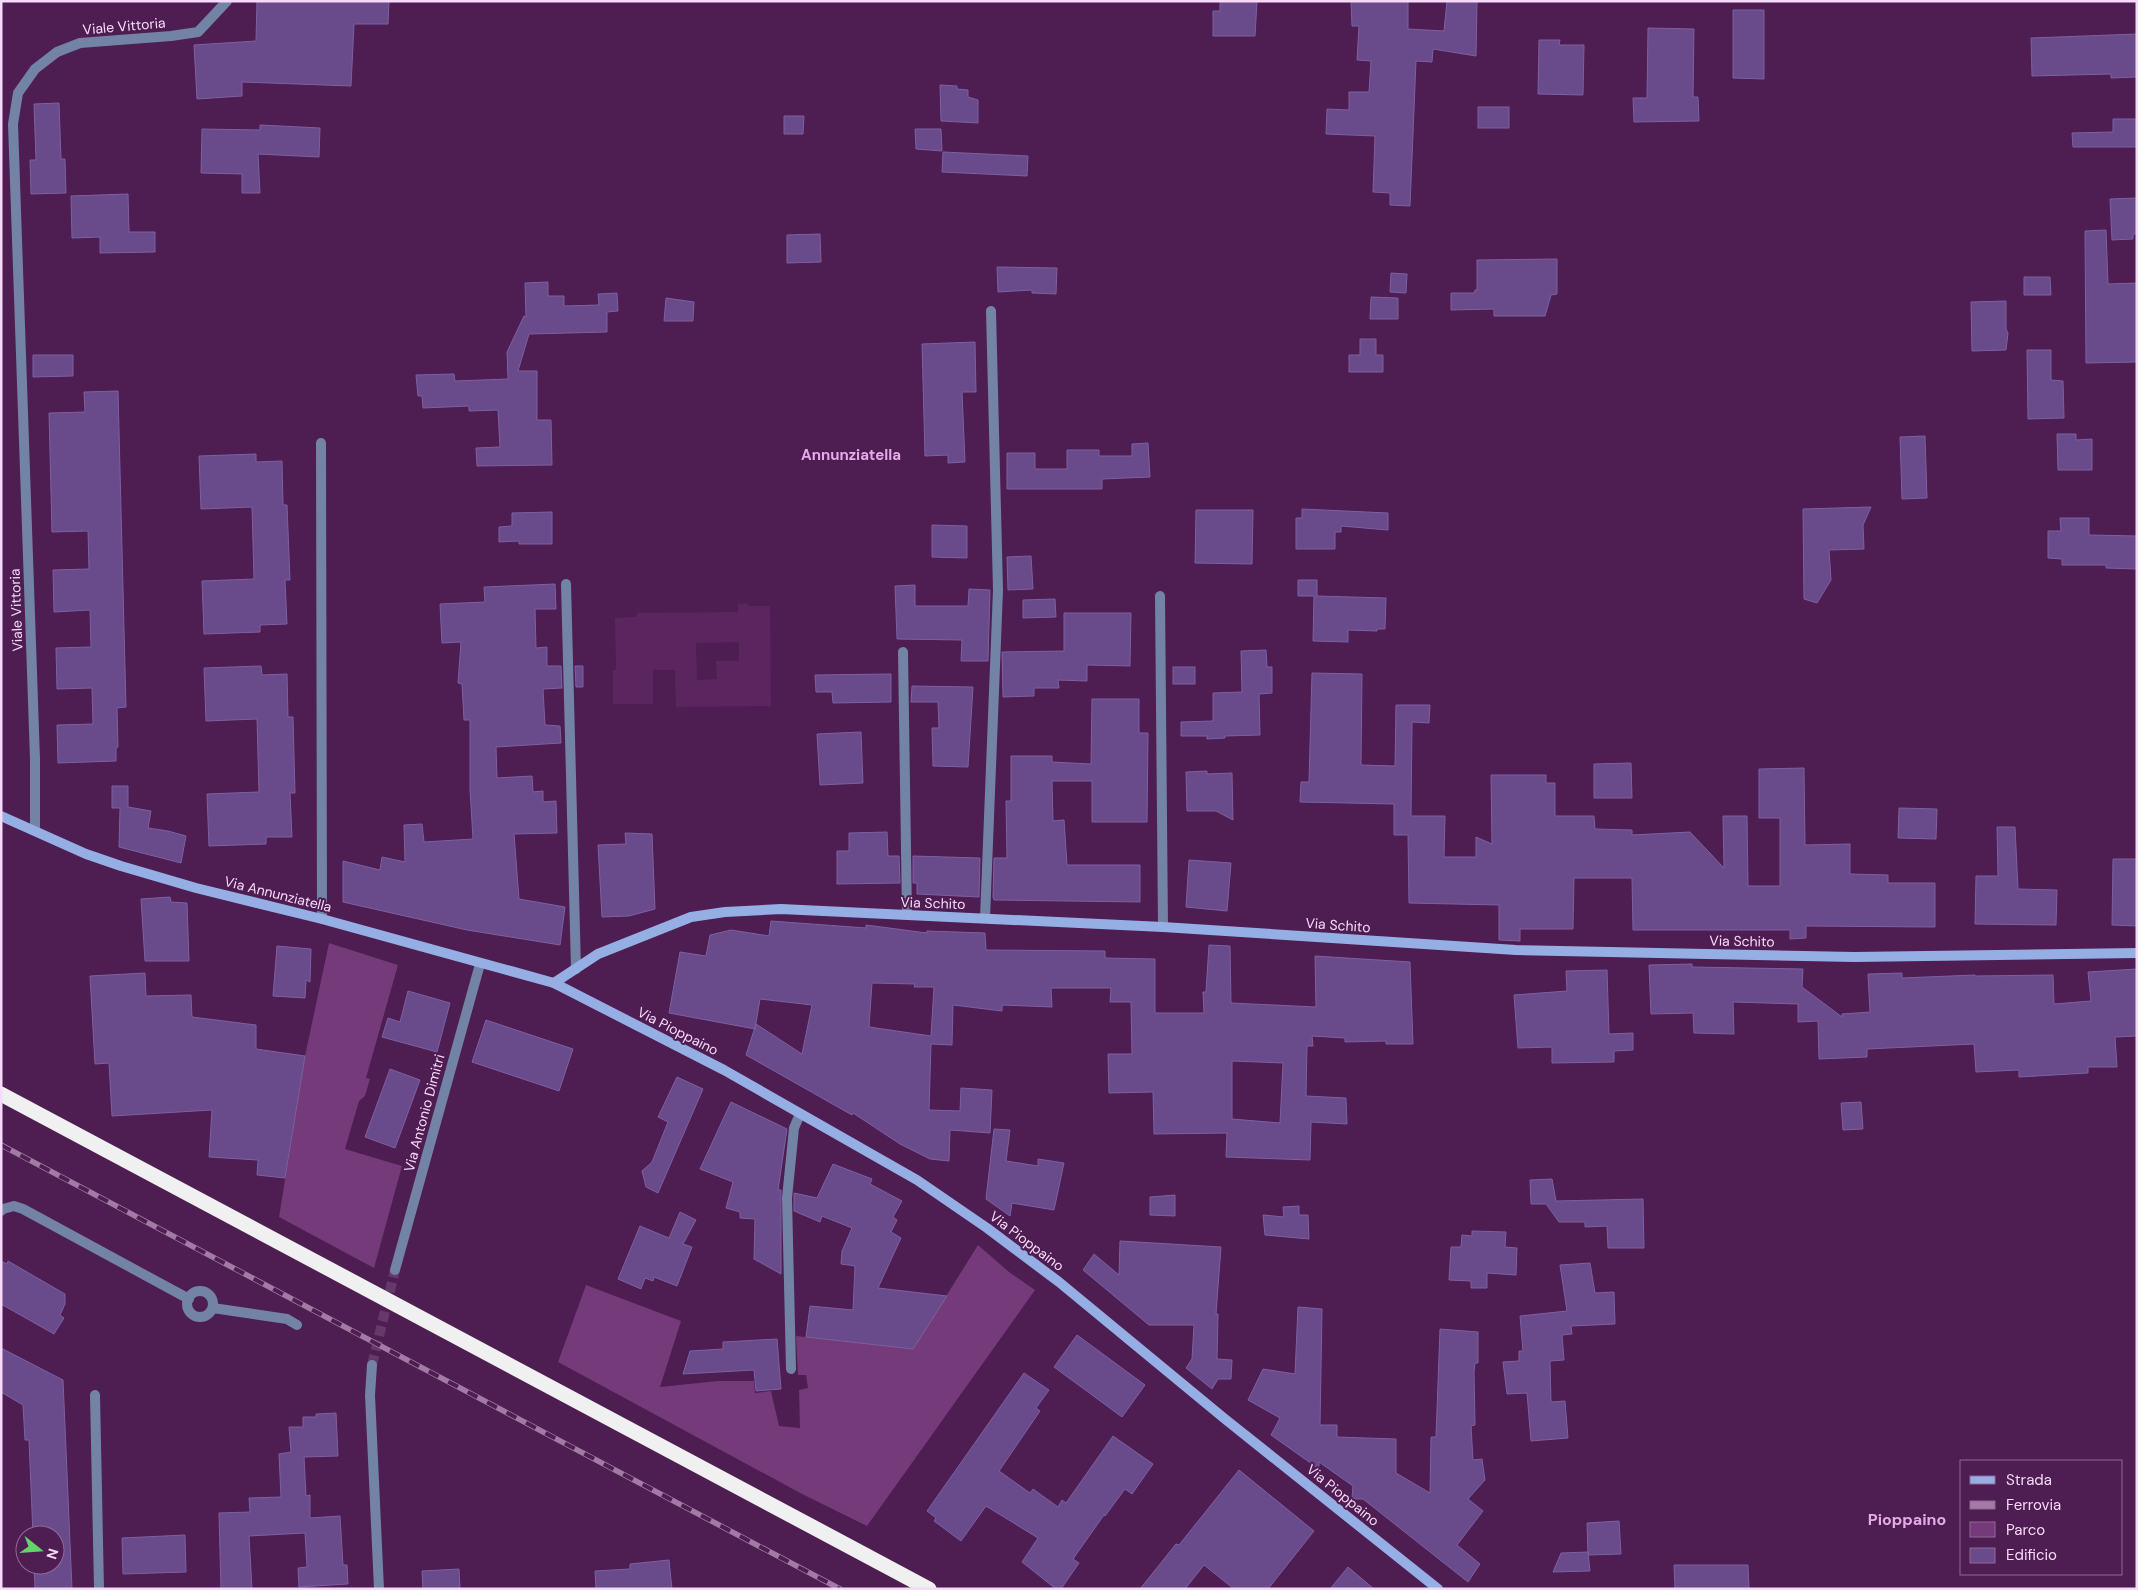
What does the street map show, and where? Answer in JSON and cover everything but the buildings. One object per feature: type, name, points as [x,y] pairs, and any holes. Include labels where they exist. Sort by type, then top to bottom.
[{"type":"highway","points":[[1,1094],[929,1589]]},
{"type":"main road","name":"Via Annunziatella","points":[[1,816],[86,854],[121,866],[196,888],[322,919],[554,983]]},
{"type":"main road","name":"Via Schito","points":[[554,983],[598,954],[690,916],[781,909],[1163,927],[1516,950],[1854,956],[2137,953]]},
{"type":"main road","name":"Via Pioppaino","points":[[554,983],[724,1070],[917,1180],[987,1228],[1059,1282],[1224,1419],[1438,1589]]},
{"type":"street","name":"Viale Vittoria","points":[[35,830],[34,749],[12,124],[18,93],[34,69],[57,52],[80,43],[198,32],[227,1]]},
{"type":"street","points":[[985,918],[998,590],[991,310]]},
{"type":"street","points":[[321,443],[322,919]]},
{"type":"street","points":[[566,584],[576,969]]},
{"type":"street","points":[[1160,596],[1163,927]]},
{"type":"street","points":[[903,652],[907,915]]},
{"type":"street","name":"Via Antonio Dimitri","points":[[394,1270],[480,964]]},
{"type":"street","points":[[791,1369],[787,1198],[794,1128],[800,1114]]},
{"type":"street","points":[[1,1211],[14,1206],[23,1209],[189,1299]]},
{"type":"street","points":[[196,1292],[204,1292],[211,1297],[213,1308],[206,1315],[194,1315],[189,1309],[189,1299],[196,1292]]},
{"type":"street","points":[[213,1308],[287,1319],[297,1325]]},
{"type":"street","points":[[372,1365],[370,1395],[379,1589]]},
{"type":"street","points":[[95,1395],[99,1589]]},
{"type":"shaded area","points":[[747,603],[748,606],[770,606],[771,706],[676,707],[675,670],[653,670],[653,704],[613,704],[613,670],[616,670],[615,618],[636,617],[637,613],[738,612],[738,604]],"holes":[[[739,642],[739,661],[716,661],[717,679],[697,680],[696,643]]]},
{"type":"green space","points":[[329,943],[398,965],[366,1078],[370,1079],[365,1096],[359,1101],[345,1149],[402,1166],[374,1268],[279,1217],[305,1056]]},
{"type":"green space","points":[[978,1245],[1009,1272],[1035,1290],[867,1526],[802,1494],[558,1362],[586,1285],[681,1321],[660,1387],[718,1381],[754,1381],[755,1393],[771,1391],[779,1426],[800,1428],[799,1390],[808,1388],[806,1375],[798,1375],[796,1336],[913,1349]]},
{"type":"tunnel","points":[[372,1365],[395,1270]]},
{"type":"railway","points":[[1,1145],[840,1589]]},
{"type":"district","name":"Annunziatella","points":[[851,455]]},
{"type":"district","name":"Pioppaino","points":[[1907,1519]]}]
